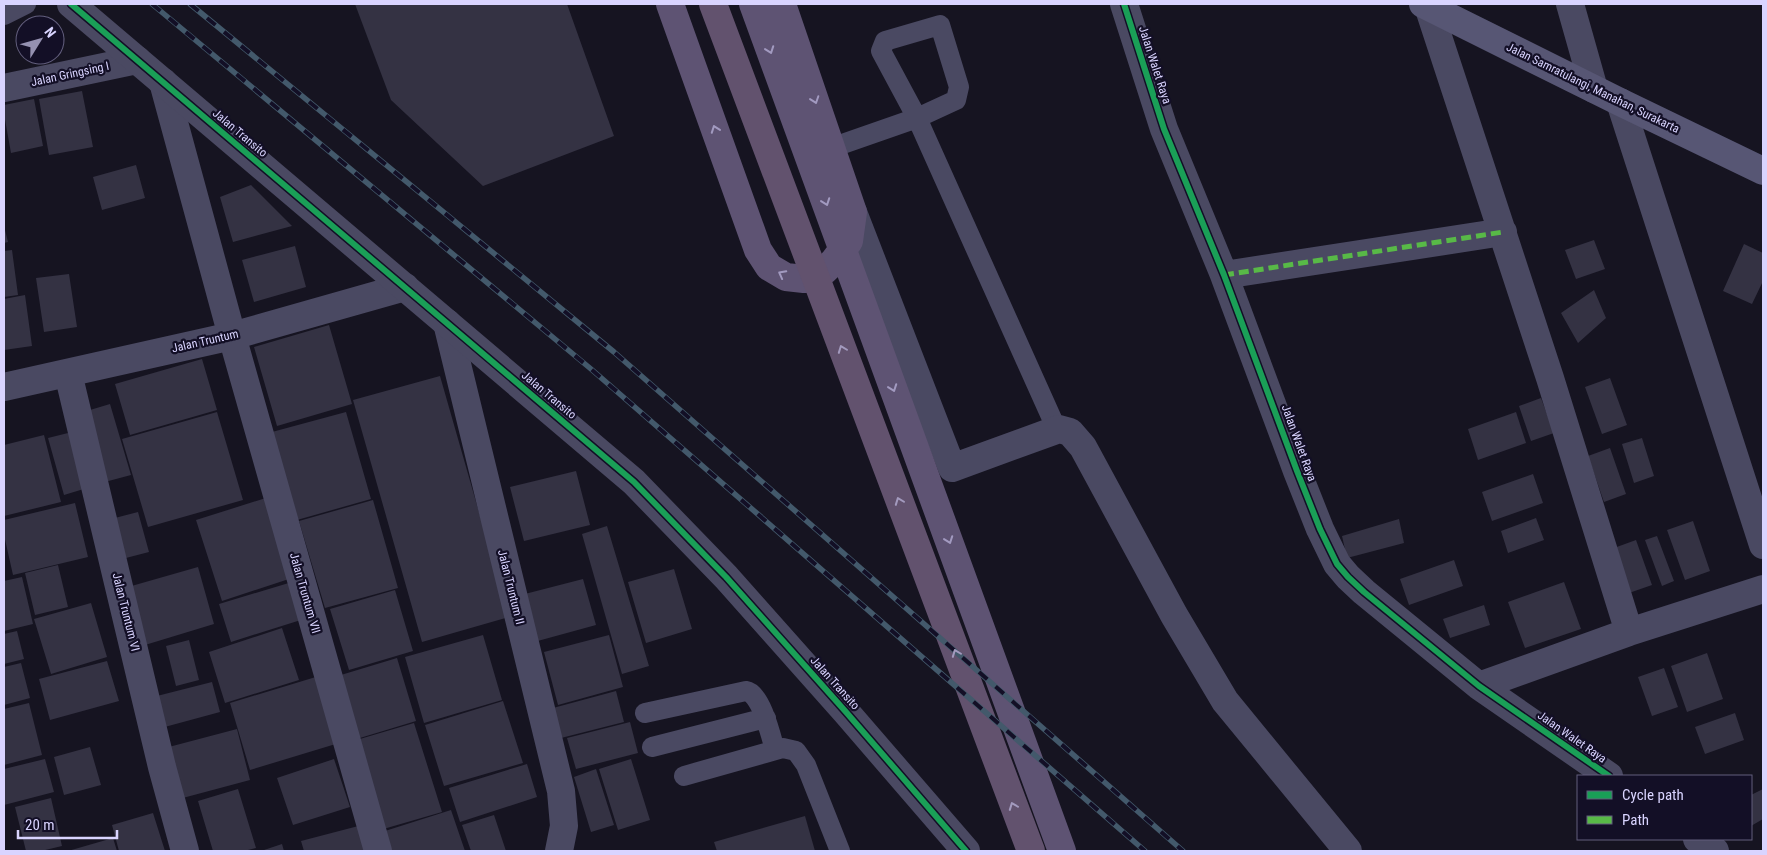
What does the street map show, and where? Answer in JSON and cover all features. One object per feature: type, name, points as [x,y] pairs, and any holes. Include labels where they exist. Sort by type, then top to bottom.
[{"type":"highway","points":[[713,4],[1030,851]]},
{"type":"main road","points":[[670,4],[758,250],[769,267],[786,277],[804,279],[825,270],[849,241],[854,212],[782,4]]},
{"type":"main road","points":[[754,4],[1062,851]]},
{"type":"main road","name":"Jalan Samratulangi, Manahan, Surakarta","points":[[1425,5],[1620,102],[1763,170]]},
{"type":"street","name":"Jalan Transito","points":[[71,4],[634,482],[739,591],[966,851]]},
{"type":"street","name":"Jalan Walet Raya","points":[[1124,4],[1164,129],[1224,275],[1296,471],[1337,564],[1364,592],[1479,686],[1608,775]]},
{"type":"street","points":[[1570,4],[1594,89]]},
{"type":"street","points":[[1425,5],[1550,378],[1629,632]]},
{"type":"street","name":"Jalan Gringsing I","points":[[4,88],[137,60]]},
{"type":"street","name":"Jalan Truntum VII","points":[[163,82],[232,336],[378,851]]},
{"type":"street","points":[[1620,102],[1763,542]]},
{"type":"street","points":[[854,212],[952,468],[1059,429],[1070,432],[1083,447],[1174,615],[1225,702],[1348,851]]},
{"type":"street","points":[[1224,275],[1502,232]]},
{"type":"street","name":"Jalan Truntum","points":[[4,387],[232,336],[405,287]]},
{"type":"street","name":"Jalan Truntum II","points":[[448,323],[561,791],[564,826],[559,851]]},
{"type":"street","name":"Jalan Truntum VI","points":[[68,373],[162,767],[184,851]]},
{"type":"street","points":[[1479,686],[1629,632],[1763,589]]},
{"type":"street","points":[[1698,840],[1715,851]]},
{"type":"lane","points":[[4,15],[26,4]]},
{"type":"lane","points":[[831,148],[917,118],[956,100],[959,87],[940,25],[885,40],[881,51],[917,118],[1056,430]]},
{"type":"lane","points":[[645,713],[746,691],[751,692],[766,718],[775,750]]},
{"type":"lane","points":[[652,747],[766,718]]},
{"type":"lane","points":[[684,776],[783,748],[796,751],[806,765],[840,851]]},
{"type":"building","points":[[355,4],[567,4],[614,136],[483,186],[391,100]]},
{"type":"building","points":[[82,91],[93,147],[49,155],[39,99]]},
{"type":"building","points":[[34,99],[43,146],[11,153],[4,105]]},
{"type":"building","points":[[136,165],[145,198],[102,210],[93,177]]},
{"type":"building","points":[[251,185],[292,226],[233,242],[220,197]]},
{"type":"building","points":[[4,226],[8,242],[4,243]]},
{"type":"building","points":[[1594,240],[1605,269],[1576,279],[1565,250]]},
{"type":"building","points":[[1744,244],[1763,253],[1763,281],[1752,304],[1723,291]]},
{"type":"building","points":[[295,246],[306,287],[254,302],[242,260]]},
{"type":"building","points":[[12,250],[18,295],[4,297],[4,251]]},
{"type":"building","points":[[69,274],[77,327],[44,332],[36,278]]},
{"type":"building","points":[[1594,290],[1606,318],[1578,343],[1561,313]]},
{"type":"building","points":[[25,295],[32,346],[4,350],[4,299]]},
{"type":"building","points":[[329,325],[352,404],[277,426],[254,347]]},
{"type":"building","points":[[202,359],[217,410],[130,435],[115,384]]},
{"type":"building","points":[[440,376],[509,617],[422,642],[353,400]]},
{"type":"building","points":[[1610,378],[1627,425],[1602,434],[1585,387]]},
{"type":"building","points":[[1541,398],[1554,433],[1531,441],[1519,406]]},
{"type":"building","points":[[110,404],[131,475],[101,483],[80,413]]},
{"type":"building","points":[[217,412],[243,500],[148,527],[122,439]]},
{"type":"building","points":[[346,412],[371,499],[297,520],[272,432]]},
{"type":"building","points":[[1516,412],[1526,443],[1478,460],[1468,429]]},
{"type":"building","points":[[72,432],[87,488],[64,495],[48,438]]},
{"type":"building","points":[[44,435],[61,502],[4,516],[4,445]]},
{"type":"building","points":[[1642,438],[1654,476],[1634,483],[1622,444]]},
{"type":"building","points":[[1610,448],[1626,494],[1604,502],[1588,456]]},
{"type":"building","points":[[576,471],[590,525],[524,541],[510,487]]},
{"type":"building","points":[[1533,474],[1543,503],[1492,521],[1482,492]]},
{"type":"building","points":[[269,497],[295,577],[222,601],[196,520]]},
{"type":"building","points":[[373,500],[398,588],[325,608],[299,521]]},
{"type":"building","points":[[75,503],[88,557],[13,575],[4,535],[4,520]]},
{"type":"building","points":[[138,512],[149,552],[122,559],[111,519]]},
{"type":"building","points":[[1536,518],[1544,540],[1508,553],[1501,531]]},
{"type":"building","points":[[1399,519],[1404,543],[1347,558],[1342,536]]},
{"type":"building","points":[[1693,521],[1710,571],[1685,580],[1667,530]]},
{"type":"building","points":[[607,526],[649,666],[622,674],[582,534]]},
{"type":"building","points":[[1657,536],[1674,581],[1662,586],[1645,540]]},
{"type":"building","points":[[1636,540],[1652,585],[1629,593],[1614,548]]},
{"type":"building","points":[[1454,560],[1463,586],[1409,605],[1400,579]]},
{"type":"building","points":[[58,565],[68,607],[35,615],[25,573]]},
{"type":"building","points":[[198,567],[214,624],[145,645],[128,587]]},
{"type":"building","points":[[674,569],[692,629],[646,643],[628,582]]},
{"type":"building","points":[[22,577],[33,624],[4,631],[4,581]]},
{"type":"building","points":[[583,579],[596,625],[534,642],[521,595]]},
{"type":"building","points":[[292,582],[304,619],[231,642],[219,604]]},
{"type":"building","points":[[1564,582],[1581,629],[1525,648],[1508,602]]},
{"type":"building","points":[[395,590],[413,651],[349,670],[330,609]]},
{"type":"building","points":[[91,603],[107,657],[51,674],[34,619]]},
{"type":"building","points":[[1484,605],[1490,625],[1450,638],[1443,619]]},
{"type":"building","points":[[282,628],[299,680],[225,703],[209,652]]},
{"type":"building","points":[[17,631],[24,659],[4,664],[4,634]]},
{"type":"building","points":[[483,635],[502,700],[424,723],[405,657]]},
{"type":"building","points":[[609,635],[623,687],[558,705],[544,652]]},
{"type":"building","points":[[189,640],[199,680],[176,686],[166,646]]},
{"type":"building","points":[[1707,653],[1723,699],[1687,712],[1671,666]]},
{"type":"building","points":[[397,658],[416,721],[350,741],[331,678]]},
{"type":"building","points":[[107,661],[119,701],[50,720],[39,679]]},
{"type":"building","points":[[21,663],[30,698],[4,705],[4,667]]},
{"type":"building","points":[[1664,668],[1678,707],[1652,716],[1638,677]]},
{"type":"building","points":[[319,676],[339,743],[250,770],[230,703]]},
{"type":"building","points":[[212,682],[220,712],[161,728],[153,697]]},
{"type":"building","points":[[616,691],[624,722],[561,738],[553,708]]},
{"type":"building","points":[[503,701],[523,763],[444,786],[425,725]]},
{"type":"building","points":[[29,703],[42,755],[4,765],[4,709]]},
{"type":"building","points":[[1735,713],[1744,740],[1705,754],[1695,727]]},
{"type":"building","points":[[630,722],[638,753],[576,769],[567,738]]},
{"type":"building","points":[[414,723],[442,812],[380,830],[353,741]]},
{"type":"building","points":[[237,729],[250,780],[179,799],[165,748]]},
{"type":"building","points":[[90,747],[101,785],[64,795],[54,757]]},
{"type":"building","points":[[45,759],[54,792],[4,805],[4,769]]},
{"type":"building","points":[[334,759],[350,807],[293,825],[277,778]]},
{"type":"building","points":[[631,759],[650,820],[618,830],[599,769]]},
{"type":"building","points":[[527,764],[537,797],[460,822],[449,788]]},
{"type":"building","points":[[596,769],[614,825],[591,832],[574,777]]},
{"type":"building","points":[[238,789],[256,848],[244,851],[213,851],[198,801]]},
{"type":"building","points":[[1763,789],[1763,819],[1752,825],[1752,794]]},
{"type":"building","points":[[51,798],[62,846],[41,851],[26,851],[15,807]]},
{"type":"building","points":[[451,810],[465,851],[390,851],[385,831]]},
{"type":"building","points":[[153,813],[165,851],[119,851],[112,825]]},
{"type":"building","points":[[494,815],[506,851],[471,851],[462,825]]},
{"type":"building","points":[[805,816],[815,851],[717,851],[714,842]]},
{"type":"building","points":[[366,824],[374,851],[304,851],[301,841]]},
{"type":"building","points":[[113,838],[117,851],[68,851]]},
{"type":"building","points":[[282,844],[284,851],[261,851]]},
{"type":"railway","points":[[152,4],[591,369],[1145,851]]},
{"type":"railway","points":[[190,4],[614,352],[1183,851]]},
{"type":"marked path","points":[[1224,275],[1503,232]]},
{"type":"cycle path","points":[[71,4],[634,482],[726,577],[966,851]]},
{"type":"cycle path","points":[[1124,4],[1164,129],[1224,275],[1320,529],[1337,564],[1364,592],[1479,686],[1608,775]]}]
